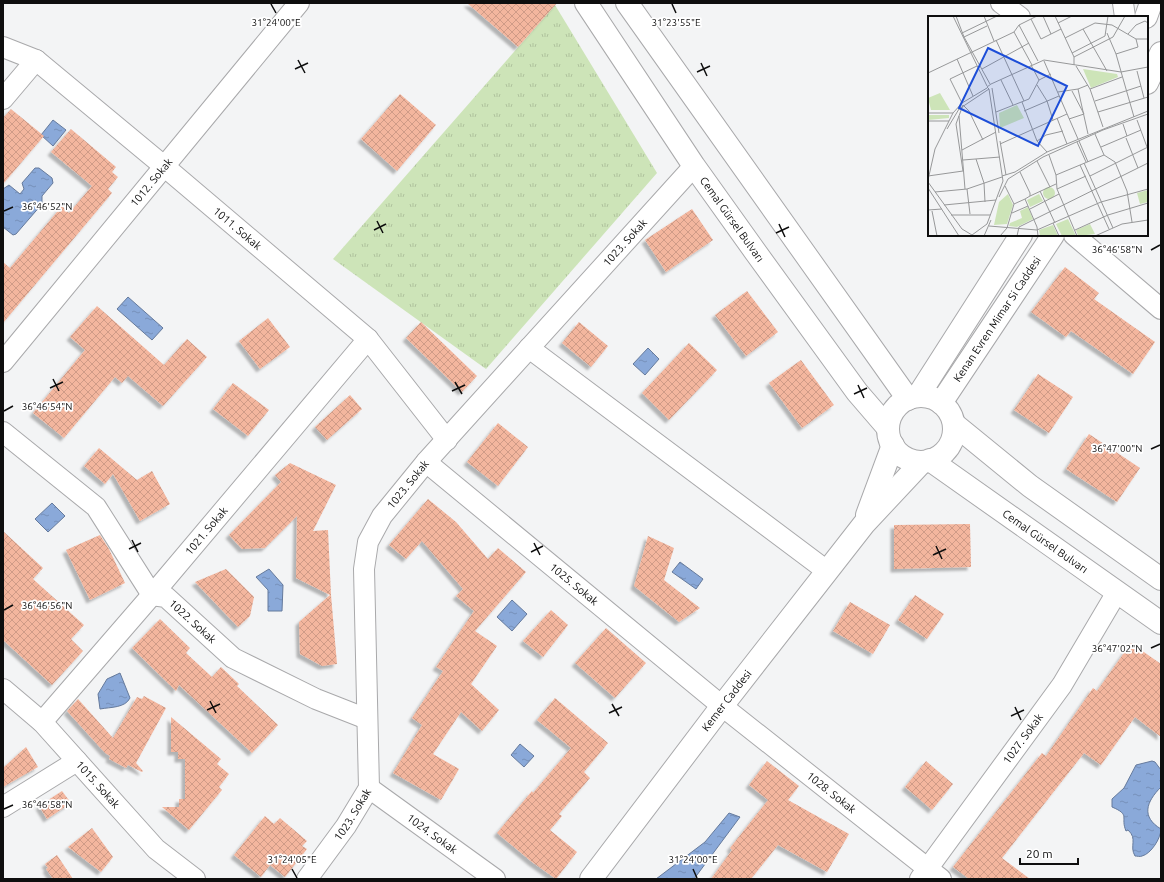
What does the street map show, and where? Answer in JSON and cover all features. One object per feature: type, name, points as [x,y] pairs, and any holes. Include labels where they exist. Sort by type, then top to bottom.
[{"type":"main road","name":"Cemal Gürsel Bulvarı","points":[[586,3],[694,166],[890,437]]},
{"type":"main road","points":[[627,3],[913,398]]},
{"type":"main road","points":[[1146,16],[1151,3]]},
{"type":"main road","points":[[1153,83],[1161,53]]},
{"type":"main road","points":[[913,398],[1020,236]]},
{"type":"main road","name":"Kenan Evren Mimar Si Caddesi","points":[[941,403],[1052,236]]},
{"type":"main road","points":[[864,524],[890,437],[890,420],[894,411],[900,404],[913,398],[926,396],[941,403],[947,409],[954,424],[954,433],[946,451],[939,457],[926,461],[905,457],[898,452],[890,437]]},
{"type":"main road","points":[[954,424],[1030,486],[1161,578]]},
{"type":"main road","name":"Cemal Gürsel Bulvarı","points":[[926,461],[1161,623]]},
{"type":"main road","points":[[864,524],[926,461]]},
{"type":"main road","name":"Kemer Caddesi","points":[[591,879],[722,706],[864,524]]},
{"type":"street","name":"1012. Sokak","points":[[3,362],[299,3]]},
{"type":"street","points":[[1001,3],[1019,16]]},
{"type":"street","points":[[1123,3],[1125,16]]},
{"type":"street","name":"1011. Sokak","points":[[3,47],[36,60],[165,166],[368,339],[446,440]]},
{"type":"street","points":[[3,99],[36,60]]},
{"type":"street","name":"1023. Sokak","points":[[307,879],[346,826],[369,788],[364,569],[368,542],[382,516],[426,462],[694,166]]},
{"type":"street","points":[[1075,236],[1161,309]]},
{"type":"street","name":"1021. Sokak","points":[[42,722],[152,595],[368,339]]},
{"type":"street","points":[[529,348],[827,571]]},
{"type":"street","points":[[3,432],[96,507],[152,595]]},
{"type":"street","name":"1025. Sokak","points":[[426,462],[722,706]]},
{"type":"street","name":"1027. Sokak","points":[[930,875],[1062,685],[1117,592]]},
{"type":"street","name":"1022. Sokak","points":[[152,595],[166,597],[233,658],[316,699],[367,719]]},
{"type":"street","name":"1015. Sokak","points":[[3,689],[42,722],[156,849],[195,879]]},
{"type":"street","name":"1028. Sokak","points":[[722,706],[930,875]]},
{"type":"street","points":[[3,807],[77,761]]},
{"type":"street","name":"1024. Sokak","points":[[369,788],[495,879]]},
{"type":"green space","points":[[555,5],[657,173],[486,369],[333,259]]},
{"type":"water","points":[[53,120],[66,130],[53,146],[41,135]]},
{"type":"water","points":[[35,168],[39,168],[52,178],[53,183],[42,196],[42,204],[16,234],[13,235],[3,227],[3,189],[9,185],[20,194],[24,189],[22,183]]},
{"type":"water","points":[[128,297],[163,328],[152,340],[117,309]]},
{"type":"water","points":[[648,348],[659,359],[645,375],[633,364]]},
{"type":"water","points":[[52,503],[65,516],[48,532],[35,519]]},
{"type":"water","points":[[680,562],[703,579],[696,589],[672,572]]},
{"type":"water","points":[[269,569],[283,585],[282,611],[268,611],[268,590],[256,577]]},
{"type":"water","points":[[512,600],[527,614],[512,631],[497,617]]},
{"type":"water","points":[[120,673],[130,698],[125,704],[100,709],[98,694],[107,679]]},
{"type":"water","points":[[520,744],[534,756],[524,767],[511,755]]},
{"type":"water","points":[[1152,761],[1155,762],[1161,770],[1161,787],[1149,804],[1148,814],[1150,819],[1161,829],[1161,833],[1155,845],[1149,852],[1145,855],[1135,856],[1133,852],[1133,840],[1131,833],[1128,830],[1126,831],[1123,814],[1112,807],[1112,799],[1124,788],[1136,765]]},
{"type":"water","points":[[729,813],[740,817],[694,879],[656,879],[705,842]]},
{"type":"building","points":[[467,3],[557,3],[518,47]]},
{"type":"building","points":[[400,94],[436,125],[397,171],[361,139]]},
{"type":"building","points":[[11,109],[44,136],[3,184],[3,118]]},
{"type":"building","points":[[71,129],[116,167],[112,172],[118,177],[108,189],[112,193],[3,323],[3,262],[10,268],[62,206],[69,213],[92,186],[51,152]]},
{"type":"building","points":[[692,209],[713,240],[666,272],[645,240]]},
{"type":"building","points":[[1065,267],[1099,293],[1094,299],[1155,342],[1133,374],[1071,331],[1066,337],[1031,312]]},
{"type":"building","points":[[747,291],[778,332],[746,356],[715,315]]},
{"type":"building","points":[[97,306],[164,365],[187,339],[207,357],[163,406],[128,376],[122,383],[115,377],[64,438],[33,413],[85,350],[70,337]]},
{"type":"building","points":[[268,318],[290,347],[260,369],[239,341]]},
{"type":"building","points":[[421,322],[477,376],[462,392],[406,338]]},
{"type":"building","points":[[579,322],[608,346],[591,367],[562,343]]},
{"type":"building","points":[[689,343],[717,370],[669,420],[642,393]]},
{"type":"building","points":[[801,360],[834,405],[802,428],[769,383]]},
{"type":"building","points":[[1038,374],[1073,397],[1049,433],[1014,410]]},
{"type":"building","points":[[233,383],[269,410],[248,436],[213,409]]},
{"type":"building","points":[[350,395],[362,409],[327,440],[315,427]]},
{"type":"building","points":[[498,423],[528,447],[498,486],[467,462]]},
{"type":"building","points":[[1089,434],[1140,468],[1117,502],[1066,469]]},
{"type":"building","points":[[99,448],[137,480],[152,471],[170,504],[140,521],[113,474],[105,484],[84,466]]},
{"type":"building","points":[[290,463],[336,485],[313,531],[328,530],[331,595],[337,664],[322,666],[300,654],[299,622],[330,595],[296,578],[297,516],[265,548],[242,549],[229,535],[281,482],[275,475]]},
{"type":"building","points":[[428,499],[456,522],[488,559],[498,548],[526,572],[475,631],[497,646],[471,684],[499,710],[482,731],[461,712],[433,754],[459,769],[441,800],[393,773],[422,725],[412,718],[443,671],[436,667],[474,611],[456,596],[463,589],[422,541],[406,559],[389,545]]},
{"type":"building","points":[[970,524],[971,567],[894,569],[894,525]]},
{"type":"building","points":[[3,531],[43,568],[33,579],[84,625],[71,639],[83,651],[52,685],[3,640]]},
{"type":"building","points":[[100,535],[109,549],[125,583],[90,600],[66,550]]},
{"type":"building","points":[[648,536],[674,548],[664,580],[700,608],[679,622],[634,586]]},
{"type":"building","points":[[226,569],[254,597],[250,616],[238,627],[195,582]]},
{"type":"building","points":[[915,595],[944,614],[927,639],[898,620]]},
{"type":"building","points":[[850,602],[890,625],[873,654],[833,631]]},
{"type":"building","points":[[551,610],[568,625],[543,657],[523,641]]},
{"type":"building","points":[[160,619],[190,648],[186,653],[212,677],[221,667],[239,684],[237,686],[278,725],[252,753],[179,685],[176,691],[132,648]]},
{"type":"building","points":[[606,628],[646,663],[615,698],[575,663]]},
{"type":"building","points":[[1131,643],[1161,664],[1161,737],[1135,717],[1101,765],[1084,753],[1002,858],[1030,879],[969,879],[953,867],[1042,753],[1046,756],[1093,688],[1097,691]]},
{"type":"building","points":[[144,696],[166,708],[136,763],[143,771],[142,772],[128,765],[126,768],[109,759],[110,756],[105,753],[67,711],[78,699],[113,738],[137,697],[142,699]]},
{"type":"building","points":[[555,698],[608,743],[584,772],[590,778],[559,814],[562,816],[550,830],[577,852],[556,879],[532,862],[497,833],[571,748],[537,720]]},
{"type":"building","points":[[171,717],[221,759],[217,764],[229,774],[219,787],[222,790],[189,830],[162,807],[179,807],[179,799],[185,799],[185,759],[178,759],[178,752],[171,752]]},
{"type":"building","points":[[26,747],[38,767],[3,787],[3,768]]},
{"type":"building","points":[[767,761],[799,786],[788,800],[849,834],[827,872],[778,845],[751,879],[711,879],[732,850],[730,848],[768,800],[749,785]]},
{"type":"building","points":[[926,761],[953,784],[932,810],[905,787]]},
{"type":"building","points":[[62,791],[71,803],[47,819],[39,806]]},
{"type":"building","points":[[265,816],[274,824],[280,818],[307,841],[302,846],[307,849],[285,877],[270,865],[261,877],[234,855]]},
{"type":"building","points":[[92,828],[113,857],[101,872],[68,847]]},
{"type":"building","points":[[57,855],[73,879],[53,879],[46,869],[48,868],[45,864]]}]
